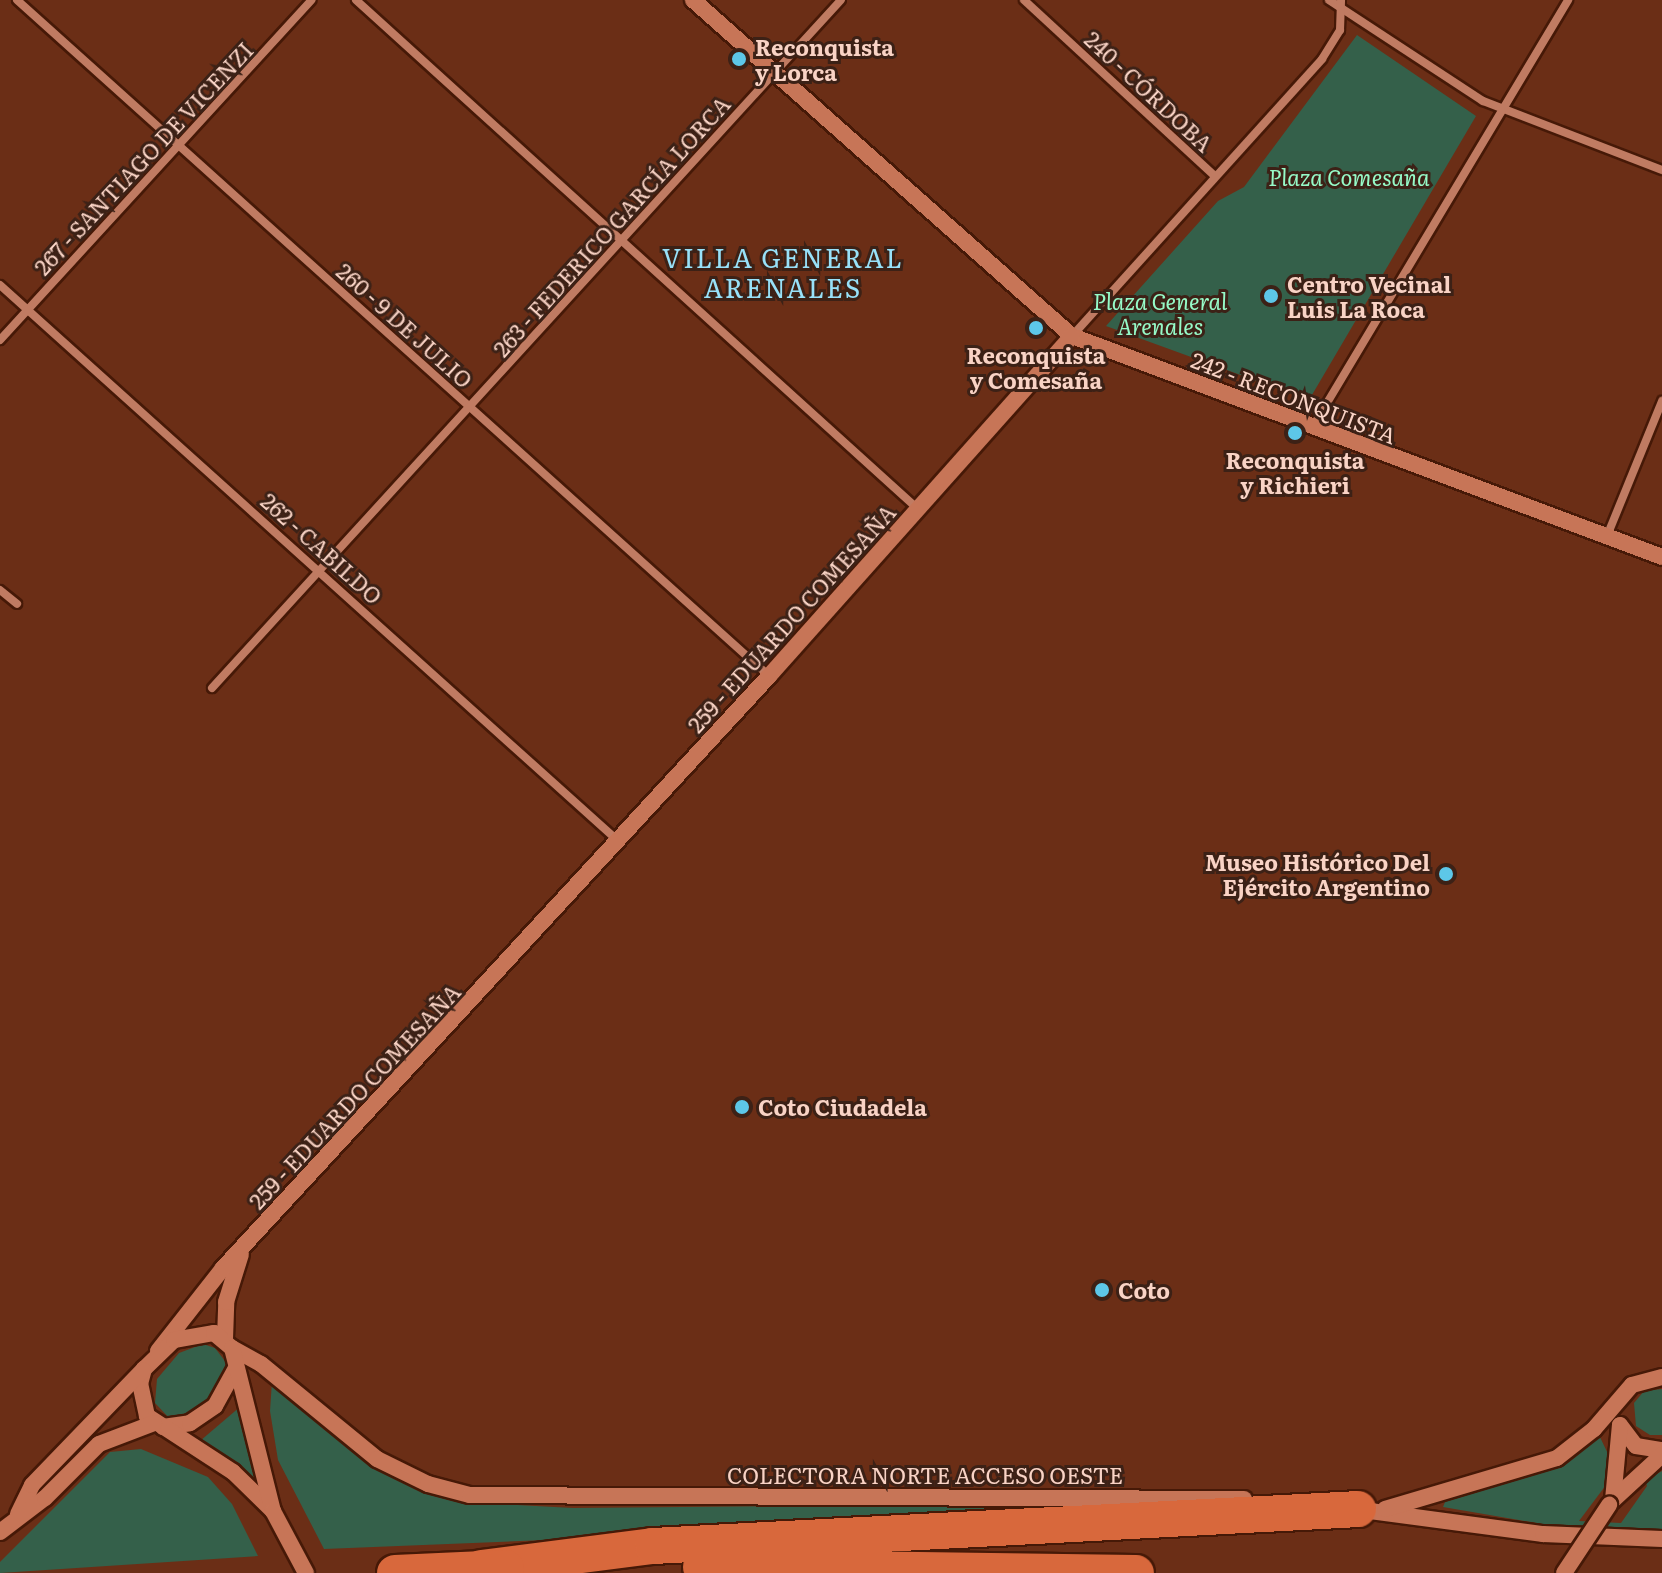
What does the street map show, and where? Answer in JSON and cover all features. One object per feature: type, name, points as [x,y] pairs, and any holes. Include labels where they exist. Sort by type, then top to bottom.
[{"type":"highway","points":[[481,1568],[653,1546],[1367,1510]]},
{"type":"highway","points":[[395,1573],[481,1568],[1136,1573]]},
{"type":"street","name":"260 - 9 DE JULIO","points":[[17,0],[769,676]]},
{"type":"street","name":"267 - SANTIAGO DE VICENZI","points":[[0,340],[312,0]]},
{"type":"street","points":[[356,0],[918,509]]},
{"type":"street","name":"242 - RECONQUISTA","points":[[693,0],[1072,336],[1662,557]]},
{"type":"street","name":"263 - FEDERICO GARCÍA LORCA","points":[[212,688],[841,0]]},
{"type":"street","name":"240 - CÓRDOBA","points":[[1024,0],[1215,176]]},
{"type":"street","points":[[1329,0],[1341,4],[1464,90],[1501,109],[1662,170]]},
{"type":"street","points":[[1312,428],[1568,0]]},
{"type":"street","name":"259 - EDUARDO COMESAÑA","points":[[158,1351],[195,1300],[769,676],[1322,59],[1340,30],[1341,4]]},
{"type":"street","name":"262 - CABILDO","points":[[0,285],[618,841]]},
{"type":"street","points":[[1607,536],[1662,401]]},
{"type":"street","points":[[0,590],[17,604]]},
{"type":"street","name":"259 - EDUARDO COMESAÑA","points":[[228,1343],[228,1289],[243,1249]]},
{"type":"street","points":[[18,1514],[32,1485],[158,1351],[202,1331],[228,1343],[276,1518],[306,1573]]},
{"type":"street","name":"COLECTORA NORTE ACCESO OESTE","points":[[228,1343],[284,1381],[334,1429],[377,1459],[428,1484],[470,1495],[1162,1496],[1367,1510],[1543,1534],[1662,1539]]},
{"type":"street","points":[[0,1532],[18,1514],[45,1498],[99,1444],[158,1425],[190,1423],[215,1406],[236,1368]]},
{"type":"street","points":[[144,1369],[142,1406],[158,1425],[233,1472],[276,1518]]},
{"type":"street","points":[[1367,1510],[1557,1458],[1620,1403],[1632,1385],[1662,1377]]},
{"type":"street","points":[[1611,1503],[1620,1403]]},
{"type":"street","points":[[1620,1425],[1636,1446],[1662,1452]]},
{"type":"street","points":[[1564,1573],[1611,1503],[1662,1452]]},
{"type":"green space","points":[[1357,35],[1476,116],[1309,400],[1106,326],[1218,201],[1244,187]]},
{"type":"green space","points":[[203,1344],[215,1348],[231,1369],[218,1393],[194,1415],[170,1419],[155,1403],[157,1379],[179,1353]]},
{"type":"green space","points":[[272,1381],[330,1431],[399,1479],[458,1502],[573,1508],[1139,1503],[789,1530],[324,1549],[278,1460],[270,1411]]},
{"type":"green space","points":[[1662,1389],[1662,1435],[1650,1435],[1636,1426],[1634,1403],[1644,1391]]},
{"type":"green space","points":[[241,1406],[255,1482],[200,1441]]},
{"type":"green space","points":[[1598,1433],[1611,1460],[1609,1481],[1579,1521],[1621,1523],[1647,1486],[1645,1480],[1662,1471],[1662,1530],[1572,1529],[1443,1507],[1445,1502],[1560,1466]]},
{"type":"green space","points":[[141,1449],[208,1477],[232,1504],[258,1556],[0,1573],[0,1562],[110,1452]]},
{"type":"place","name":"Reconquista y Lorca","points":[[739,59]]},
{"type":"place","name":"Centro Vecinal Luis La Roca","points":[[1271,296]]},
{"type":"place","name":"Reconquista y Comesaña","points":[[1036,328]]},
{"type":"place","name":"Reconquista y Richieri","points":[[1295,433]]},
{"type":"place","name":"Museo Histórico Del Ejército Argentino","points":[[1446,874]]},
{"type":"place","name":"Coto Ciudadela","points":[[742,1107]]},
{"type":"place","name":"Coto","points":[[1102,1290]]},
{"type":"district","name":"VILLA GENERAL ARENALES","points":[[783,272]]},
{"type":"park label","name":"Plaza Comesaña","points":[[1349,177]]},
{"type":"park label","name":"Plaza General Arenales","points":[[1160,312]]}]
